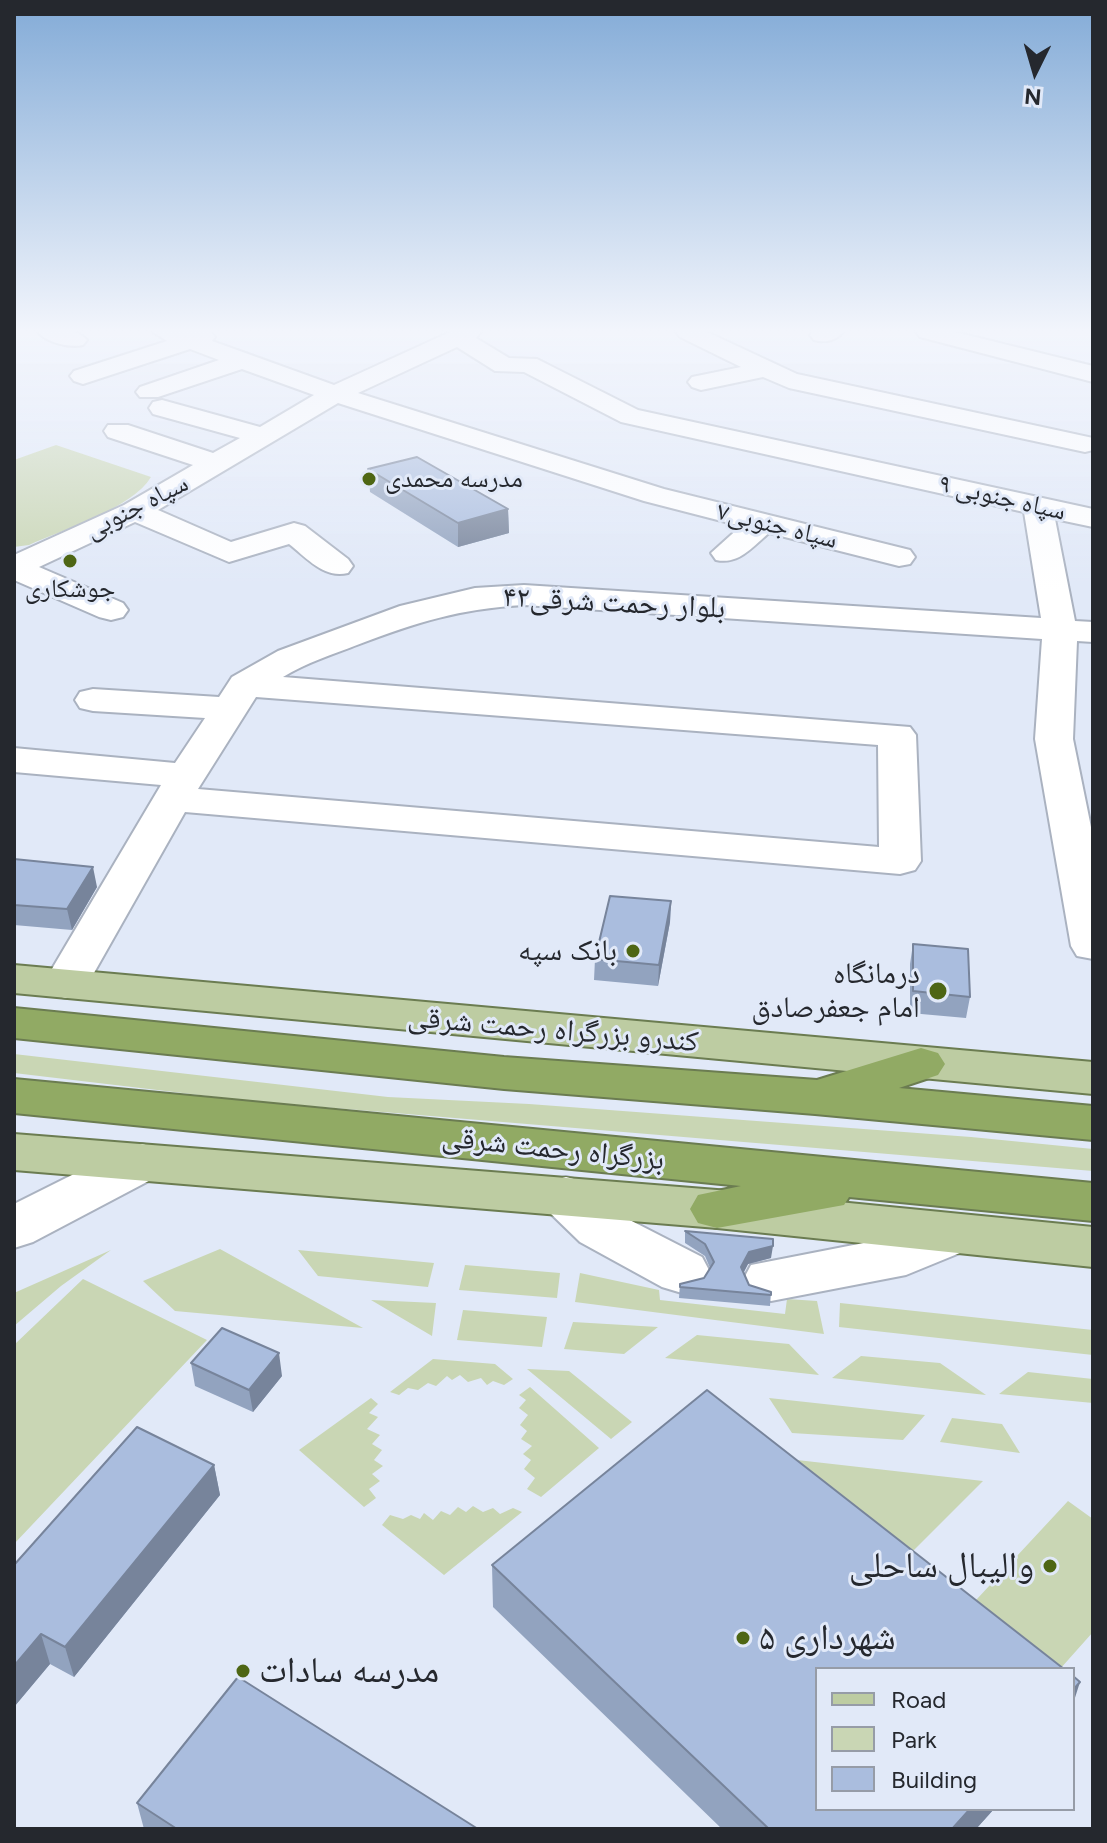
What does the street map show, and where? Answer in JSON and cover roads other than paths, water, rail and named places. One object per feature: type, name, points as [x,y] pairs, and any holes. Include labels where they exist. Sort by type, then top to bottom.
[{"type":"highway","points":[[14,1023],[504,1073],[1093,1123]]},
{"type":"highway","points":[[815,1097],[921,1064]]},
{"type":"highway","name":"بزرگراه رحمت شرقی","points":[[14,1096],[1093,1202]]},
{"type":"highway","points":[[717,1209],[886,1182]]},
{"type":"main road","name":"کندرو بزرگراه رحمت شرقی","points":[[14,979],[1093,1078]]},
{"type":"main road","points":[[14,1152],[717,1209],[1093,1247]]},
{"type":"street","points":[[210,418],[264,436]]},
{"type":"street","name":"سپاه جنوبی","points":[[14,567],[135,511],[294,418]]},
{"type":"street","name":"سپاه جنوبی۷","points":[[411,418],[654,495],[899,557]]},
{"type":"street","name":"۹ سپاه جنوبی","points":[[639,418],[1093,517]]},
{"type":"street","points":[[965,418],[1085,444]]},
{"type":"street","points":[[118,431],[217,464]]},
{"type":"street","points":[[1038,506],[1077,631],[1054,739],[1085,871],[1093,946]]},
{"type":"street","points":[[135,511],[229,553],[294,532],[337,566]]},
{"type":"street","points":[[727,553],[764,522]]},
{"type":"street","points":[[14,567],[111,610]]},
{"type":"street","name":"بلوار رحمت شرقی۴۲","points":[[66,984],[237,697],[290,658],[412,613],[475,598],[524,595],[1077,631]]},
{"type":"street","points":[[14,760],[180,788],[900,861],[897,735],[237,697],[93,700]]},
{"type":"street","points":[[1054,739],[1093,742]]},
{"type":"street","points":[[14,1228],[142,1162]]},
{"type":"street","points":[[566,1196],[599,1228],[682,1272]]},
{"type":"street","points":[[771,1280],[886,1260],[953,1234]]},
{"type":"place","name":"مدرسه محمدی","points":[[369,479]]},
{"type":"place","name":"جوشکاری","points":[[70,561]]},
{"type":"place","name":"بانک سپه","points":[[633,951]]},
{"type":"place","name":"درمانگاه امام جعفرصادق","points":[[938,991]]},
{"type":"place","name":"والیبال ساحلی","points":[[1050,1566]]},
{"type":"place","name":"شهرداری ۵","points":[[743,1638]]},
{"type":"place","name":"مدرسه سادات","points":[[243,1671]]}]
